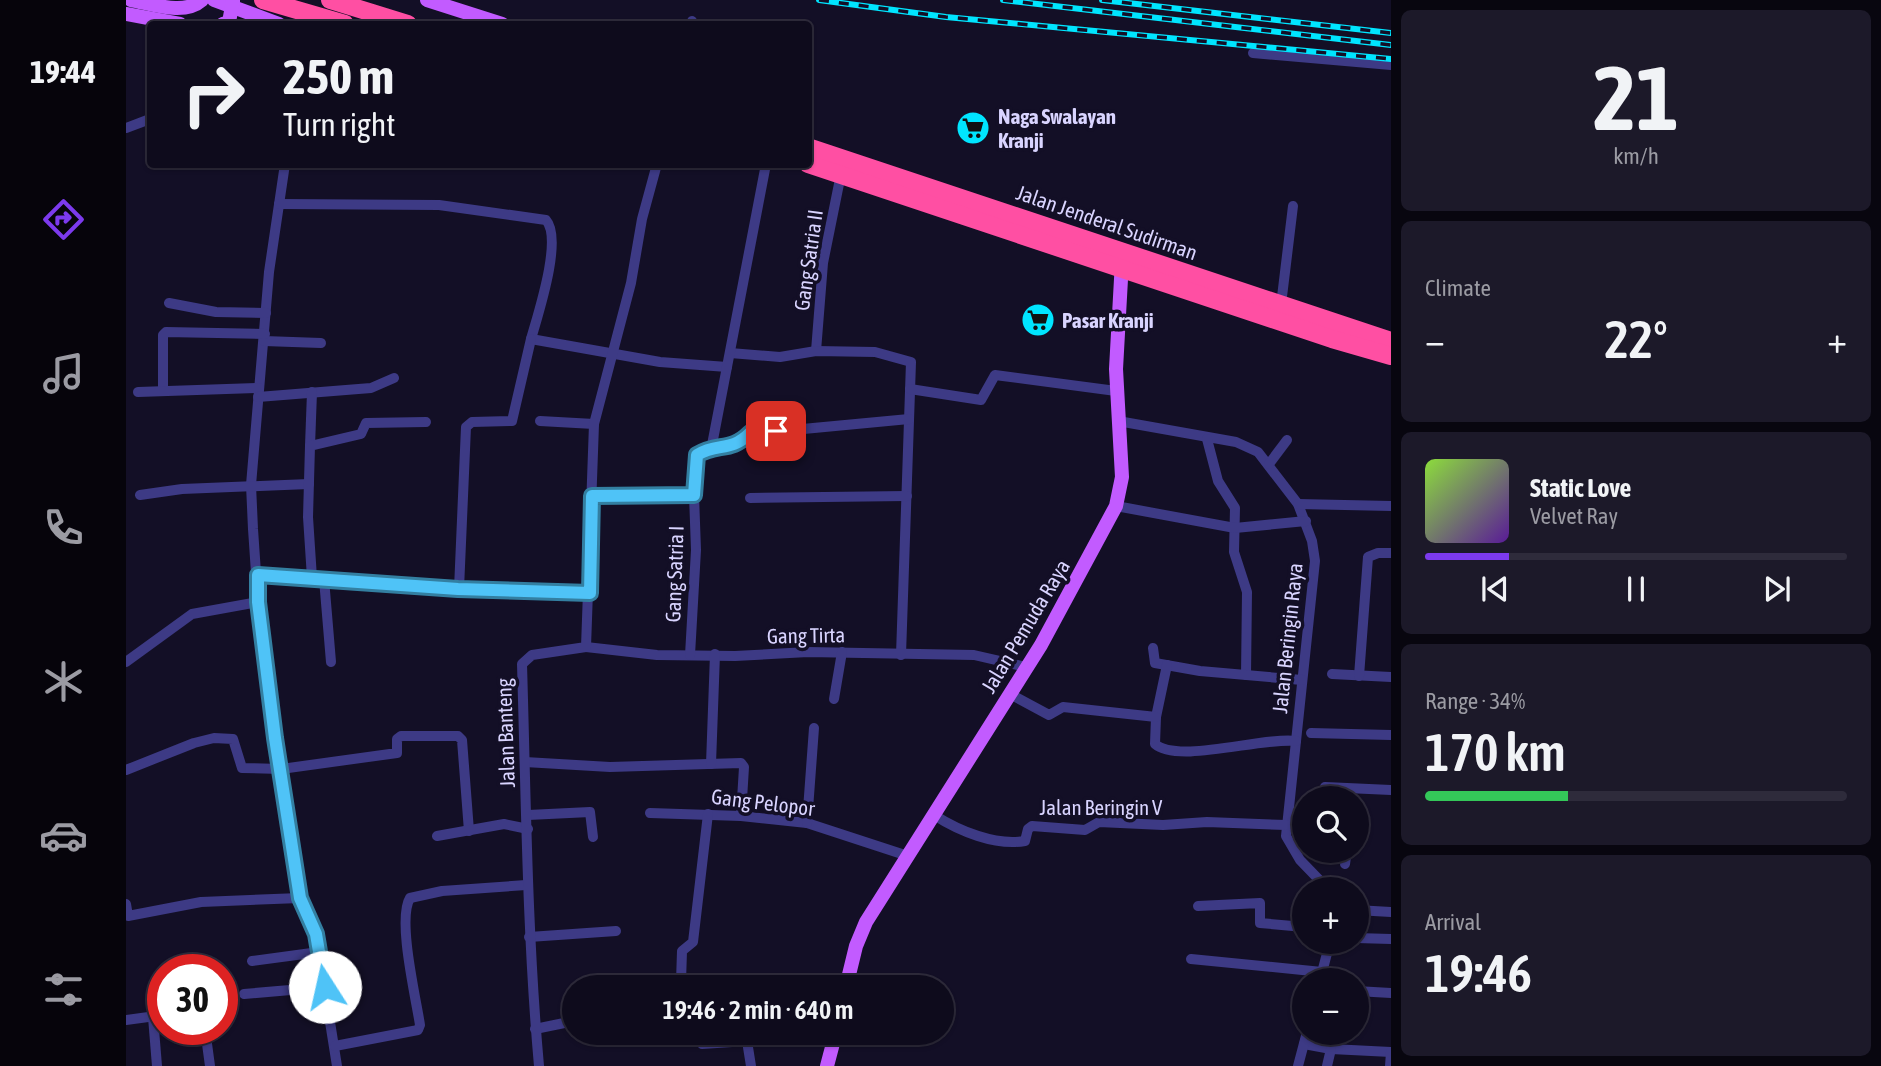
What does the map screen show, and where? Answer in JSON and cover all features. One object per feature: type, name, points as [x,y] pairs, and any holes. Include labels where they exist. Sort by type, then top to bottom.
[{"type":"highway","points":[[330,0],[398,21]]},
{"type":"highway","points":[[259,8],[329,21]]},
{"type":"highway","name":"Jalan Jenderal Sudirman","points":[[812,148],[1319,327],[1391,356]]},
{"type":"highway","name":"Jalan Jenderal Sudirman","points":[[812,165],[1281,305],[1319,327],[1391,341]]},
{"type":"main road","points":[[131,0],[181,9],[193,8],[202,0]]},
{"type":"main road","points":[[214,0],[230,16],[259,8],[275,21]]},
{"type":"main road","points":[[427,0],[493,21]]},
{"type":"main road","points":[[126,14],[164,21]]},
{"type":"main road","name":"Jalan Pemuda Raya","points":[[849,975],[860,935],[1010,694],[1116,506],[1122,477],[1116,391],[1123,260]]},
{"type":"main road","points":[[827,1066],[833,1045]]},
{"type":"street","points":[[1253,53],[1391,65]]},
{"type":"street","points":[[126,128],[147,120]]},
{"type":"street","points":[[284,168],[266,313],[251,485],[258,602],[300,898],[316,934],[337,1066]]},
{"type":"street","points":[[586,648],[594,424],[631,283],[642,219],[656,168]]},
{"type":"street","points":[[764,168],[711,450],[738,446],[750,433],[909,418]]},
{"type":"street","name":"Gang Satria II","points":[[816,351],[823,263],[841,174]]},
{"type":"street","points":[[279,204],[439,205],[546,220],[551,227],[550,254],[512,421],[472,422],[467,426],[458,589]]},
{"type":"street","points":[[1281,305],[1293,206]]},
{"type":"street","points":[[169,303],[216,312],[266,313]]},
{"type":"street","points":[[163,391],[163,335],[166,332],[321,343]]},
{"type":"street","points":[[531,339],[571,348],[611,351],[660,362],[727,367]]},
{"type":"street","points":[[730,353],[780,357],[816,351],[875,352],[911,362],[901,655]]},
{"type":"street","points":[[910,388],[980,400],[995,375],[1116,391]]},
{"type":"street","points":[[138,391],[312,392],[371,388],[394,378]]},
{"type":"street","points":[[312,392],[309,484],[312,579]]},
{"type":"street","points":[[540,421],[594,424]]},
{"type":"street","name":"Jalan Beringin Raya","points":[[1118,421],[1248,446],[1269,464],[1300,504],[1315,561],[1286,836],[1292,849],[1317,877]]},
{"type":"street","points":[[310,446],[361,435],[366,423],[426,422]]},
{"type":"street","points":[[1207,439],[1218,481],[1235,508],[1234,552],[1247,592],[1246,675]]},
{"type":"street","points":[[1269,464],[1287,440]]},
{"type":"street","name":"Gang Satria I","points":[[690,654],[696,550],[694,495],[697,455],[711,450]]},
{"type":"street","points":[[140,495],[251,485],[309,484]]},
{"type":"street","points":[[592,496],[694,495]]},
{"type":"street","points":[[750,498],[907,496]]},
{"type":"street","points":[[1300,504],[1391,506]]},
{"type":"street","points":[[1116,506],[1235,527],[1306,521]]},
{"type":"street","points":[[1359,676],[1368,557],[1378,553],[1391,553]]},
{"type":"street","points":[[258,575],[458,589],[590,593]]},
{"type":"street","points":[[324,579],[331,662]]},
{"type":"street","points":[[126,662],[192,614],[258,602]]},
{"type":"street","name":"Gang Tirta","points":[[586,648],[690,654],[842,652],[974,655],[1026,667]]},
{"type":"street","name":"Jalan Banteng","points":[[539,1066],[526,885],[528,815],[522,664],[532,655],[586,648]]},
{"type":"street","points":[[1153,648],[1152,660],[1167,665],[1302,680]]},
{"type":"street","points":[[834,699],[842,652]]},
{"type":"street","points":[[711,764],[715,654]]},
{"type":"street","points":[[1167,665],[1156,717],[1155,744],[1169,751],[1178,751],[1246,743],[1296,741]]},
{"type":"street","points":[[1332,674],[1391,677]]},
{"type":"street","points":[[1010,694],[1049,715],[1063,707],[1156,717]]},
{"type":"street","points":[[807,823],[814,727]]},
{"type":"street","points":[[1311,733],[1391,735]]},
{"type":"street","points":[[126,770],[194,743],[230,737],[242,768],[281,769],[397,753],[397,739],[401,736],[458,736],[462,740],[469,831]]},
{"type":"street","points":[[525,762],[610,767],[743,765],[741,816]]},
{"type":"street","points":[[1369,792],[1391,790]]},
{"type":"street","points":[[528,815],[590,812],[593,837]]},
{"type":"street","name":"Gang Pelopor","points":[[650,813],[741,816],[807,823],[908,856]]},
{"type":"street","points":[[681,975],[682,951],[693,942],[708,814]]},
{"type":"street","name":"Jalan Beringin V","points":[[934,815],[975,835],[1013,842],[1025,841],[1028,829],[1032,827],[1085,830],[1096,822],[1286,825]]},
{"type":"street","points":[[437,836],[504,824],[528,829]]},
{"type":"street","points":[[335,1046],[418,1030],[420,1025],[406,925],[406,905],[410,898],[442,891],[526,885]]},
{"type":"street","points":[[126,904],[128,916],[201,902],[300,898]]},
{"type":"street","points":[[1198,906],[1260,903],[1260,923],[1292,926]]},
{"type":"street","points":[[1369,911],[1391,912]]},
{"type":"street","points":[[529,937],[615,930]]},
{"type":"street","points":[[1369,938],[1391,939]]},
{"type":"street","points":[[252,961],[319,952]]},
{"type":"street","points":[[1191,959],[1292,972]]},
{"type":"street","points":[[244,994],[325,987]]},
{"type":"street","points":[[1369,992],[1391,993]]},
{"type":"street","points":[[126,1020],[147,1017]]},
{"type":"street","points":[[536,1029],[562,1024]]},
{"type":"street","points":[[155,1045],[157,1063]]},
{"type":"street","points":[[207,1045],[210,1066]]},
{"type":"street","points":[[748,1045],[751,1066]]},
{"type":"street","points":[[1298,1066],[1310,1045],[1331,1049],[1391,1052],[1390,1066]]},
{"type":"street","points":[[1327,1066],[1331,1049]]},
{"type":"railway","points":[[819,0],[946,17],[1391,59]]},
{"type":"railway","points":[[1003,0],[1391,45]]},
{"type":"railway","points":[[1102,0],[1391,33]]},
{"type":"place","name":"Naga Swalayan Kranji","points":[[973,128]]},
{"type":"place","name":"Pasar Kranji","points":[[1038,320]]},
{"type":"route","points":[[325,987],[316,934],[300,898],[275,738],[258,602],[258,575],[458,589],[590,593],[592,496],[694,495],[697,455],[705,451],[738,446],[750,433],[776,431]]}]
